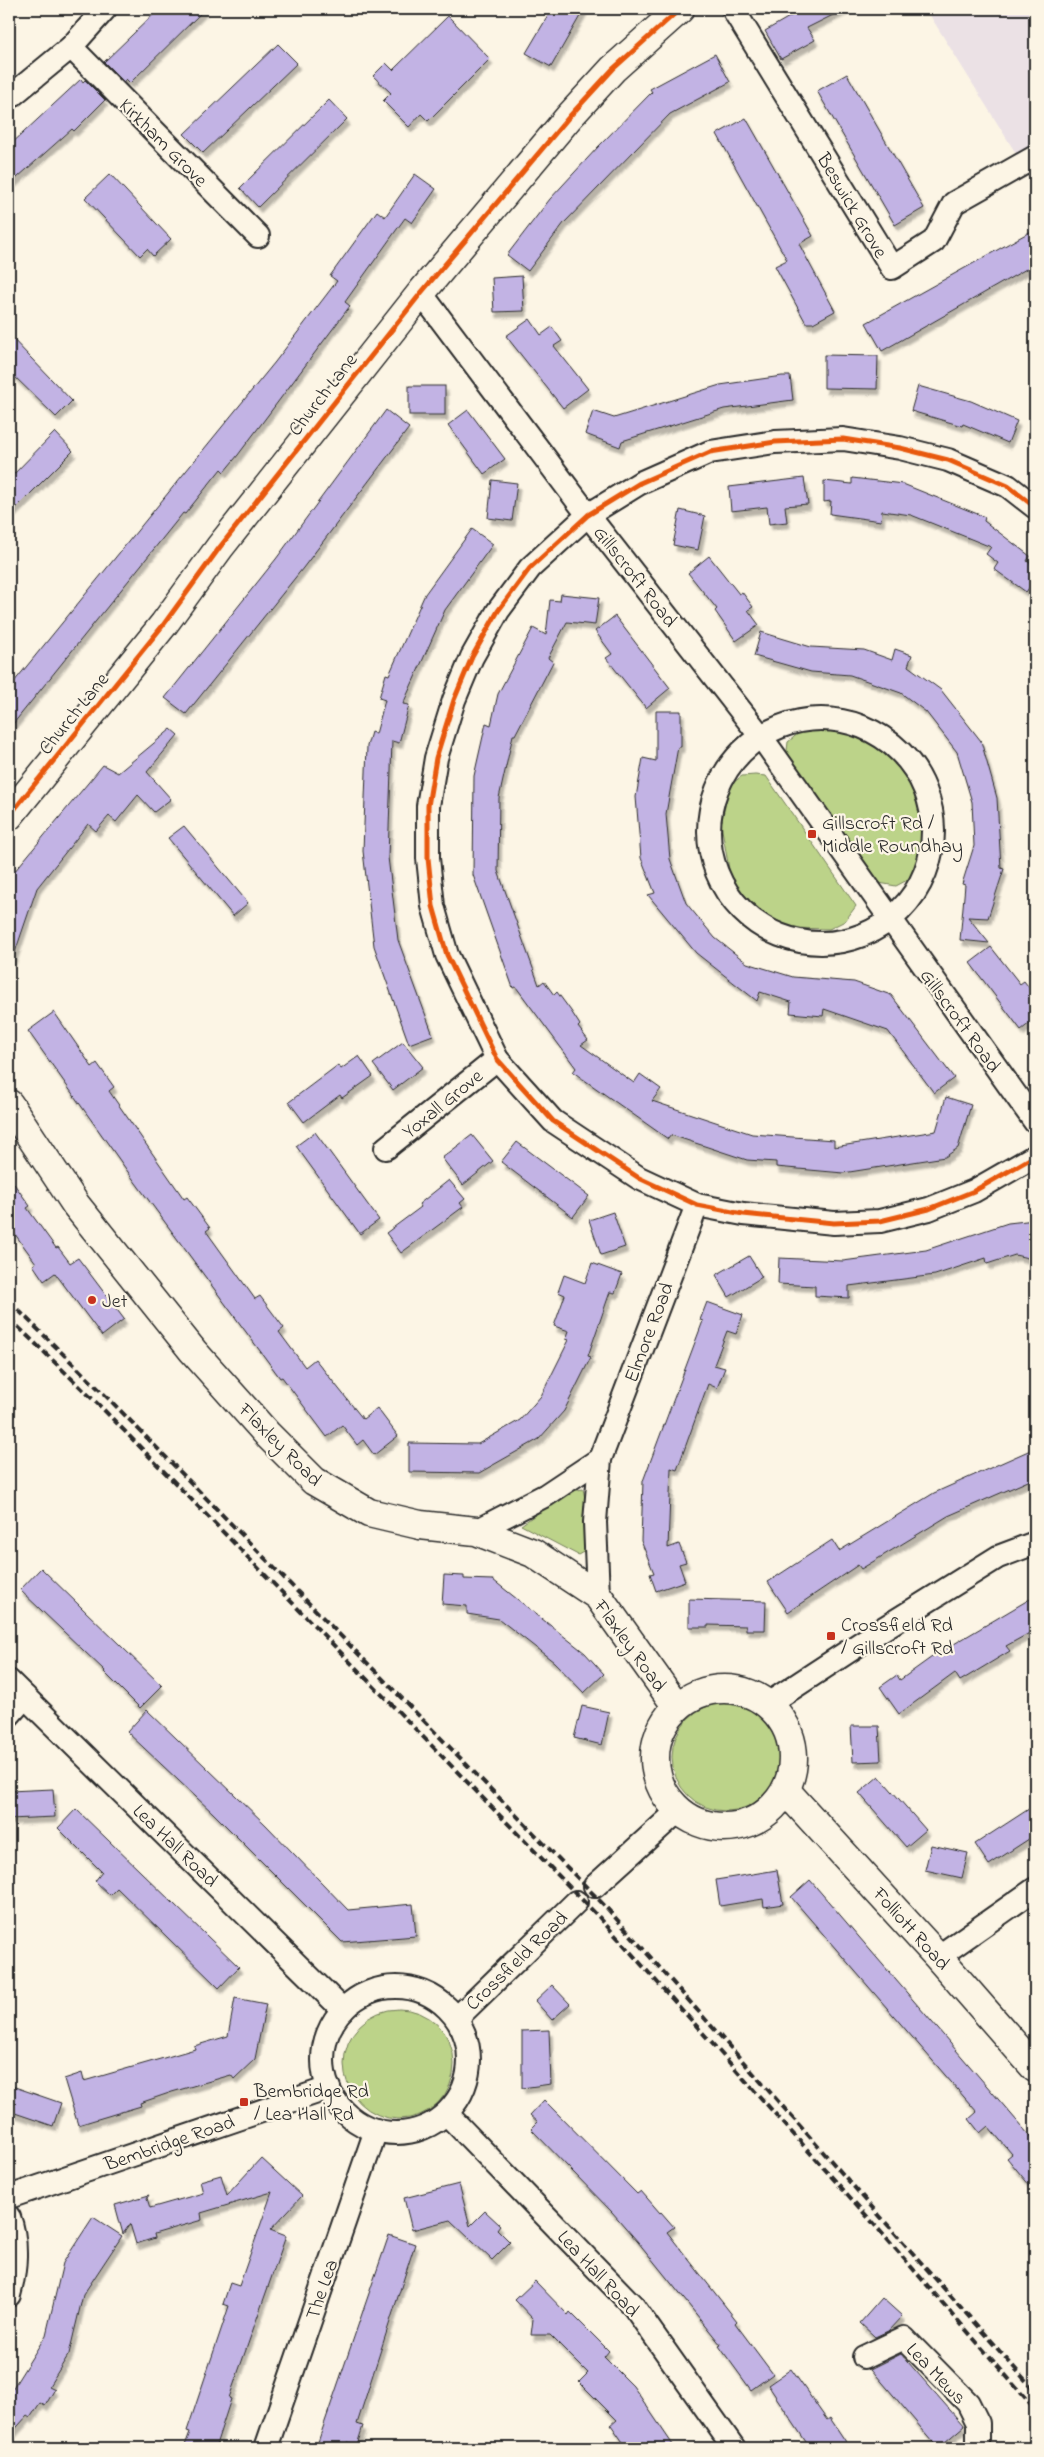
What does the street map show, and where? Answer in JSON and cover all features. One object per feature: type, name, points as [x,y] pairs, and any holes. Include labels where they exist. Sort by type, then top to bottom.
[{"type":"street","points":[[9,98],[71,47],[106,9]]},
{"type":"street","name":"Church Lane","points":[[9,816],[164,624],[226,540],[421,293],[569,117],[613,69],[680,9]]},
{"type":"street","name":"Beswick Grove","points":[[733,9],[892,268],[934,241],[954,203],[1035,157]]},
{"type":"street","name":"Kirkham Grove","points":[[71,47],[258,236]]},
{"type":"street","name":"Gillscroft Road","points":[[421,293],[588,515],[762,738],[887,917],[1035,1122]]},
{"type":"street","points":[[1035,506],[1008,486],[948,460],[900,448],[843,439],[775,442],[710,452],[640,484],[588,515],[530,568],[498,611],[472,656],[454,700],[436,758],[428,806],[428,858],[433,906],[447,955],[497,1059],[553,1121],[639,1178],[697,1205],[743,1214],[834,1223],[880,1221],[929,1210],[974,1190],[1035,1156]]},
{"type":"street","points":[[827,719],[862,724],[888,741],[917,771],[930,798],[936,828],[933,855],[917,888],[887,917],[850,939],[816,946],[760,927],[731,903],[720,886],[709,846],[714,802],[723,779],[737,761],[762,738],[794,722],[827,719]]},
{"type":"street","name":"Yoxall Grove","points":[[386,1148],[497,1059]]},
{"type":"street","name":"Flaxley Road","points":[[9,1104],[76,1205],[193,1351],[268,1435],[314,1481],[369,1513],[420,1525],[476,1531],[533,1553],[598,1596],[677,1706]]},
{"type":"street","name":"Elmore Road","points":[[598,1596],[595,1522],[600,1459],[697,1205]]},
{"type":"street","points":[[476,1531],[546,1495],[600,1459]]},
{"type":"street","points":[[768,1704],[998,1557],[1035,1543]]},
{"type":"street","name":"Lea Hall Road","points":[[9,1681],[343,2010]]},
{"type":"street","points":[[722,1688],[747,1692],[768,1704],[784,1723],[793,1747],[792,1772],[786,1791],[767,1812],[746,1823],[722,1827],[699,1822],[679,1810],[661,1787],[655,1759],[660,1730],[677,1706],[698,1693],[722,1688]]},
{"type":"street","points":[[9,1715],[25,1697]]},
{"type":"street","name":"Folliott Road","points":[[786,1791],[938,1957],[1035,2068]]},
{"type":"street","points":[[595,1886],[679,1810]]},
{"type":"street","points":[[938,1957],[1035,1889]]},
{"type":"street","name":"Crossfield Road","points":[[456,2018],[576,1902]]},
{"type":"street","points":[[389,1987],[415,1989],[438,2000],[456,2018],[468,2042],[469,2068],[462,2093],[447,2114],[425,2128],[401,2133],[376,2130],[356,2121],[340,2106],[328,2088],[323,2060],[328,2033],[343,2010],[364,1994],[389,1987]]},
{"type":"street","name":"Bembridge Road","points":[[9,2197],[328,2088]]},
{"type":"street","name":"Lea Hall Road","points":[[447,2114],[634,2307],[734,2448]]},
{"type":"street","name":"The Lea","points":[[266,2448],[376,2130]]},
{"type":"street","points":[[9,2217],[14,2245],[14,2265],[9,2295]]},
{"type":"street","name":"Lea Mews","points":[[864,2357],[904,2338],[968,2403],[978,2423],[978,2448]]},
{"type":"shaded area","points":[[926,9],[1035,9],[1035,184]]},
{"type":"green space","points":[[829,726],[880,747],[911,771],[925,806],[929,843],[911,878],[896,886],[879,883],[786,759],[788,742],[800,732]]},
{"type":"green space","points":[[742,776],[766,776],[856,906],[845,921],[829,929],[791,928],[757,909],[731,880],[721,824],[730,785]]},
{"type":"green space","points":[[583,1489],[588,1512],[585,1551],[578,1555],[521,1525],[567,1492]]},
{"type":"green space","points":[[726,1703],[747,1707],[764,1719],[776,1736],[780,1757],[776,1778],[764,1795],[747,1807],[726,1811],[705,1807],[688,1795],[676,1778],[672,1757],[676,1736],[688,1719],[705,1707]]},
{"type":"green space","points":[[399,2009],[420,2013],[438,2025],[450,2043],[454,2064],[450,2085],[438,2103],[420,2115],[399,2119],[378,2115],[360,2103],[348,2085],[344,2064],[348,2043],[360,2025],[378,2013]]},
{"type":"building","points":[[159,9],[205,9],[130,83],[126,79],[124,82],[104,62]]},
{"type":"building","points":[[552,9],[584,9],[551,67],[526,53]]},
{"type":"building","points":[[803,9],[845,9],[807,28],[815,40],[781,59],[765,31]]},
{"type":"building","points":[[448,16],[490,59],[428,121],[421,114],[409,127],[383,101],[391,93],[373,76],[386,63],[393,70]]},
{"type":"building","points":[[278,44],[297,63],[203,153],[184,134]]},
{"type":"building","points":[[715,54],[730,82],[670,114],[564,223],[528,271],[507,255],[550,199],[652,92],[650,89]]},
{"type":"building","points":[[847,74],[924,208],[895,225],[817,91]]},
{"type":"building","points":[[81,79],[83,82],[85,80],[105,100],[74,131],[72,129],[9,185],[9,146]]},
{"type":"building","points":[[329,100],[347,119],[258,207],[240,188]]},
{"type":"building","points":[[746,118],[813,236],[799,244],[835,311],[813,323],[806,323],[775,266],[787,260],[717,134]]},
{"type":"building","points":[[110,174],[171,239],[153,256],[147,249],[140,256],[85,198]]},
{"type":"building","points":[[415,174],[436,189],[412,223],[405,218],[345,302],[350,306],[238,455],[224,472],[221,469],[185,514],[183,513],[9,729],[9,688],[275,362],[337,281],[330,276],[377,211],[385,217]]},
{"type":"building","points":[[1035,229],[1035,264],[882,351],[866,323]]},
{"type":"building","points":[[522,276],[524,311],[494,312],[492,278]]},
{"type":"building","points":[[530,319],[541,335],[552,327],[562,341],[554,346],[588,389],[563,408],[506,336]]},
{"type":"building","points":[[9,335],[72,401],[56,417],[9,371]]},
{"type":"building","points":[[824,355],[878,356],[877,389],[824,388]]},
{"type":"building","points":[[790,376],[793,400],[724,409],[622,441],[620,447],[585,434],[593,411],[614,418],[720,385]]},
{"type":"building","points":[[409,386],[445,386],[445,415],[409,415]]},
{"type":"building","points":[[918,386],[971,401],[1017,421],[1008,443],[963,424],[962,426],[911,411]]},
{"type":"building","points":[[386,410],[409,428],[303,568],[186,714],[165,698],[276,559]]},
{"type":"building","points":[[468,410],[505,459],[484,474],[448,425]]},
{"type":"building","points":[[55,432],[73,451],[9,515],[9,479]]},
{"type":"building","points":[[804,478],[808,504],[785,506],[787,522],[769,524],[767,507],[731,511],[729,487]]},
{"type":"building","points":[[852,478],[903,484],[985,517],[984,521],[1030,556],[1027,561],[1035,567],[1035,580],[1026,592],[994,569],[998,563],[986,554],[991,547],[911,515],[882,511],[881,521],[830,514],[831,501],[824,502],[824,481],[852,484]]},
{"type":"building","points":[[492,480],[517,483],[512,521],[488,518]]},
{"type":"building","points":[[680,510],[705,516],[698,550],[673,545]]},
{"type":"building","points":[[472,529],[493,544],[445,610],[403,704],[409,705],[399,743],[392,741],[388,857],[398,940],[433,1035],[409,1044],[374,946],[363,851],[367,746],[371,732],[376,734],[385,700],[379,698],[386,674],[389,675],[425,594]]},
{"type":"building","points":[[709,556],[739,594],[742,592],[753,607],[748,610],[759,625],[736,641],[715,611],[717,609],[688,573]]},
{"type":"building","points":[[561,594],[599,598],[595,625],[567,622],[548,658],[553,662],[515,735],[513,735],[499,798],[498,871],[539,985],[544,981],[554,995],[557,992],[571,1011],[580,1025],[578,1027],[588,1040],[581,1045],[634,1083],[640,1074],[661,1089],[652,1101],[752,1134],[834,1140],[834,1147],[936,1131],[946,1097],[971,1105],[958,1148],[945,1157],[843,1173],[776,1167],[776,1162],[747,1160],[671,1135],[668,1139],[573,1072],[576,1068],[516,987],[513,988],[473,875],[474,776],[486,723],[491,725],[498,694],[533,628],[546,635],[550,600],[560,601]]},
{"type":"building","points":[[615,616],[670,688],[646,708],[606,658],[612,654],[595,631]]},
{"type":"building","points":[[761,632],[811,647],[864,650],[892,660],[895,649],[912,655],[908,666],[941,690],[981,741],[997,798],[1001,868],[1004,869],[988,918],[968,917],[989,943],[960,940],[965,885],[962,884],[974,846],[972,802],[957,752],[926,712],[901,693],[850,675],[811,672],[754,656]]},
{"type":"building","points":[[656,711],[681,711],[681,747],[678,747],[666,814],[670,859],[686,903],[715,938],[747,963],[793,977],[854,982],[891,995],[954,1078],[934,1093],[888,1031],[824,1009],[823,1016],[790,1013],[791,1002],[760,992],[757,1001],[696,953],[648,895],[655,893],[641,858],[636,797],[643,758],[656,761]]},
{"type":"building","points":[[171,729],[178,735],[147,772],[171,799],[154,812],[138,795],[116,822],[109,816],[96,831],[88,824],[37,888],[12,961],[9,960],[9,878],[103,765],[118,773]]},
{"type":"building","points":[[184,826],[248,903],[233,916],[168,838]]},
{"type":"building","points":[[991,947],[1020,984],[1024,981],[1035,995],[1035,1019],[1021,1030],[970,963]]},
{"type":"building","points":[[54,1012],[92,1067],[97,1063],[114,1087],[109,1091],[184,1199],[187,1197],[210,1228],[206,1231],[255,1299],[260,1296],[284,1328],[279,1332],[305,1367],[315,1359],[363,1419],[377,1408],[398,1436],[374,1455],[363,1440],[357,1445],[342,1425],[327,1437],[282,1377],[280,1378],[133,1179],[28,1031]]},
{"type":"building","points":[[403,1042],[423,1067],[393,1090],[373,1064]]},
{"type":"building","points":[[359,1056],[373,1076],[342,1098],[340,1095],[304,1122],[289,1102],[338,1065],[341,1069]]},
{"type":"building","points":[[315,1132],[379,1220],[360,1234],[296,1146]]},
{"type":"building","points":[[472,1135],[493,1161],[463,1185],[442,1158]]},
{"type":"building","points":[[517,1142],[589,1196],[573,1217],[501,1162]]},
{"type":"building","name":"Jet","points":[[9,1177],[30,1206],[27,1208],[56,1248],[58,1247],[70,1263],[78,1258],[124,1319],[102,1336],[55,1273],[44,1281],[33,1265],[36,1263],[9,1226]]},
{"type":"building","points":[[449,1180],[465,1199],[460,1203],[463,1207],[401,1253],[386,1233],[421,1207],[419,1204]]},
{"type":"building","points":[[613,1212],[625,1247],[601,1255],[589,1220]]},
{"type":"building","points":[[1035,1220],[1035,1244],[1032,1259],[1015,1255],[987,1264],[986,1258],[935,1275],[849,1286],[849,1298],[815,1296],[815,1286],[778,1284],[779,1258],[843,1261],[926,1250],[1008,1223]]},
{"type":"building","points":[[749,1256],[762,1277],[729,1297],[716,1275]]},
{"type":"building","points":[[592,1263],[622,1274],[615,1293],[610,1292],[588,1356],[591,1357],[564,1411],[539,1439],[479,1473],[409,1472],[409,1443],[478,1444],[520,1420],[541,1396],[569,1340],[566,1339],[569,1331],[554,1326],[565,1295],[558,1292],[564,1275],[585,1283]]},
{"type":"building","points":[[707,1302],[743,1315],[736,1334],[727,1331],[714,1365],[725,1368],[717,1388],[708,1384],[677,1470],[671,1468],[668,1548],[679,1544],[686,1562],[679,1564],[685,1581],[656,1591],[650,1574],[654,1573],[641,1541],[643,1481],[703,1321],[700,1320]]},
{"type":"building","points":[[1035,1448],[1035,1478],[948,1516],[861,1569],[858,1565],[788,1612],[768,1582],[832,1540],[839,1551],[934,1493]]},
{"type":"building","points":[[41,1568],[162,1686],[140,1708],[105,1671],[20,1590]]},
{"type":"building","points":[[444,1575],[464,1576],[464,1579],[493,1580],[585,1653],[604,1674],[584,1693],[554,1662],[499,1619],[467,1614],[467,1606],[442,1604]]},
{"type":"building","points":[[1035,1596],[1035,1630],[1006,1646],[1010,1651],[960,1681],[955,1673],[899,1714],[880,1687],[897,1675],[900,1680],[932,1657]]},
{"type":"building","points":[[689,1599],[766,1601],[765,1630],[746,1630],[746,1626],[708,1625],[708,1627],[689,1627]]},
{"type":"building","points":[[582,1706],[609,1712],[602,1745],[574,1738]]},
{"type":"building","points":[[147,1710],[266,1825],[348,1910],[413,1904],[416,1936],[342,1942],[213,1813],[127,1732]]},
{"type":"building","points":[[851,1726],[879,1726],[881,1761],[853,1762]]},
{"type":"building","points":[[879,1776],[926,1830],[906,1847],[859,1793]]},
{"type":"building","points":[[53,1789],[55,1817],[9,1819],[9,1791]]},
{"type":"building","points":[[1035,1805],[1035,1835],[989,1865],[975,1844]]},
{"type":"building","points":[[76,1809],[239,1967],[219,1988],[117,1888],[110,1895],[95,1881],[102,1872],[58,1828]]},
{"type":"building","points":[[931,1845],[968,1853],[962,1878],[925,1870]]},
{"type":"building","points":[[777,1870],[783,1904],[764,1907],[763,1899],[720,1906],[716,1880]]},
{"type":"building","points":[[810,1880],[1035,2142],[1035,2192],[1007,2158],[1012,2154],[988,2126],[980,2133],[969,2119],[977,2112],[791,1897]]},
{"type":"building","points":[[552,1985],[570,2004],[552,2020],[535,2001]]},
{"type":"building","points":[[235,1998],[266,2004],[255,2059],[234,2079],[231,2075],[172,2092],[140,2103],[141,2106],[78,2125],[64,2079],[82,2073],[84,2081],[195,2049],[194,2046],[228,2036]]},
{"type":"building","points":[[549,2030],[551,2084],[522,2088],[522,2031]]},
{"type":"building","points":[[9,2085],[61,2103],[53,2126],[9,2111]]},
{"type":"building","points":[[544,2100],[637,2194],[641,2191],[674,2227],[667,2232],[737,2321],[735,2323],[773,2374],[751,2390],[719,2346],[721,2345],[638,2242],[612,2212],[531,2129],[538,2122],[530,2115]]},
{"type":"building","points":[[261,2158],[302,2196],[270,2230],[286,2236],[229,2398],[231,2399],[215,2448],[184,2448],[190,2432],[187,2431],[229,2306],[223,2304],[230,2283],[239,2286],[272,2192],[201,2213],[202,2220],[154,2234],[155,2238],[136,2244],[130,2224],[123,2234],[115,2205],[149,2195],[147,2198],[150,2208],[203,2193],[200,2181],[221,2175],[227,2195]]},
{"type":"building","points":[[459,2184],[470,2226],[485,2211],[500,2225],[497,2229],[510,2242],[492,2260],[450,2220],[412,2230],[404,2198]]},
{"type":"building","points":[[93,2217],[122,2236],[83,2295],[69,2354],[49,2386],[55,2389],[45,2406],[40,2403],[30,2418],[27,2416],[9,2436],[9,2394],[46,2335],[63,2263]]},
{"type":"building","points":[[389,2235],[415,2244],[357,2424],[363,2426],[357,2445],[347,2442],[345,2448],[316,2448]]},
{"type":"building","points":[[535,2281],[568,2315],[570,2312],[609,2351],[604,2357],[633,2386],[675,2448],[627,2448],[611,2425],[617,2420],[579,2382],[588,2373],[550,2335],[531,2335],[533,2319],[515,2300]]},
{"type":"building","points":[[882,2298],[902,2316],[888,2331],[875,2337],[860,2323]]},
{"type":"building","points":[[901,2354],[964,2426],[938,2448],[871,2369]]},
{"type":"building","points":[[791,2369],[827,2420],[830,2418],[850,2448],[810,2448],[768,2385]]},
{"type":"railway","points":[[9,1301],[111,1401],[605,1906],[1035,2391]]},
{"type":"railway","points":[[9,1318],[104,1410],[598,1916],[873,2223],[1035,2409]]},
{"type":"cycle path","points":[[9,816],[164,624],[220,547],[421,293],[569,117],[613,69],[680,9]]},
{"type":"cycle path","points":[[1035,507],[1008,486],[948,460],[900,448],[843,439],[775,442],[710,452],[640,483],[588,515],[530,568],[498,611],[472,657],[454,700],[436,758],[428,806],[428,858],[433,906],[447,955],[497,1059],[553,1121],[639,1178],[697,1205],[743,1214],[834,1223],[880,1221],[929,1209],[974,1191],[1035,1156]]},
{"type":"place","name":"Gillscroft Rd / Middle Roundhay","points":[[812,834]]},
{"type":"place","name":"Jet","points":[[92,1300]]},
{"type":"place","name":"Crossfield Rd / Gillscroft Rd","points":[[831,1636]]},
{"type":"place","name":"Bembridge Rd / Lea Hall Rd","points":[[244,2102]]}]
